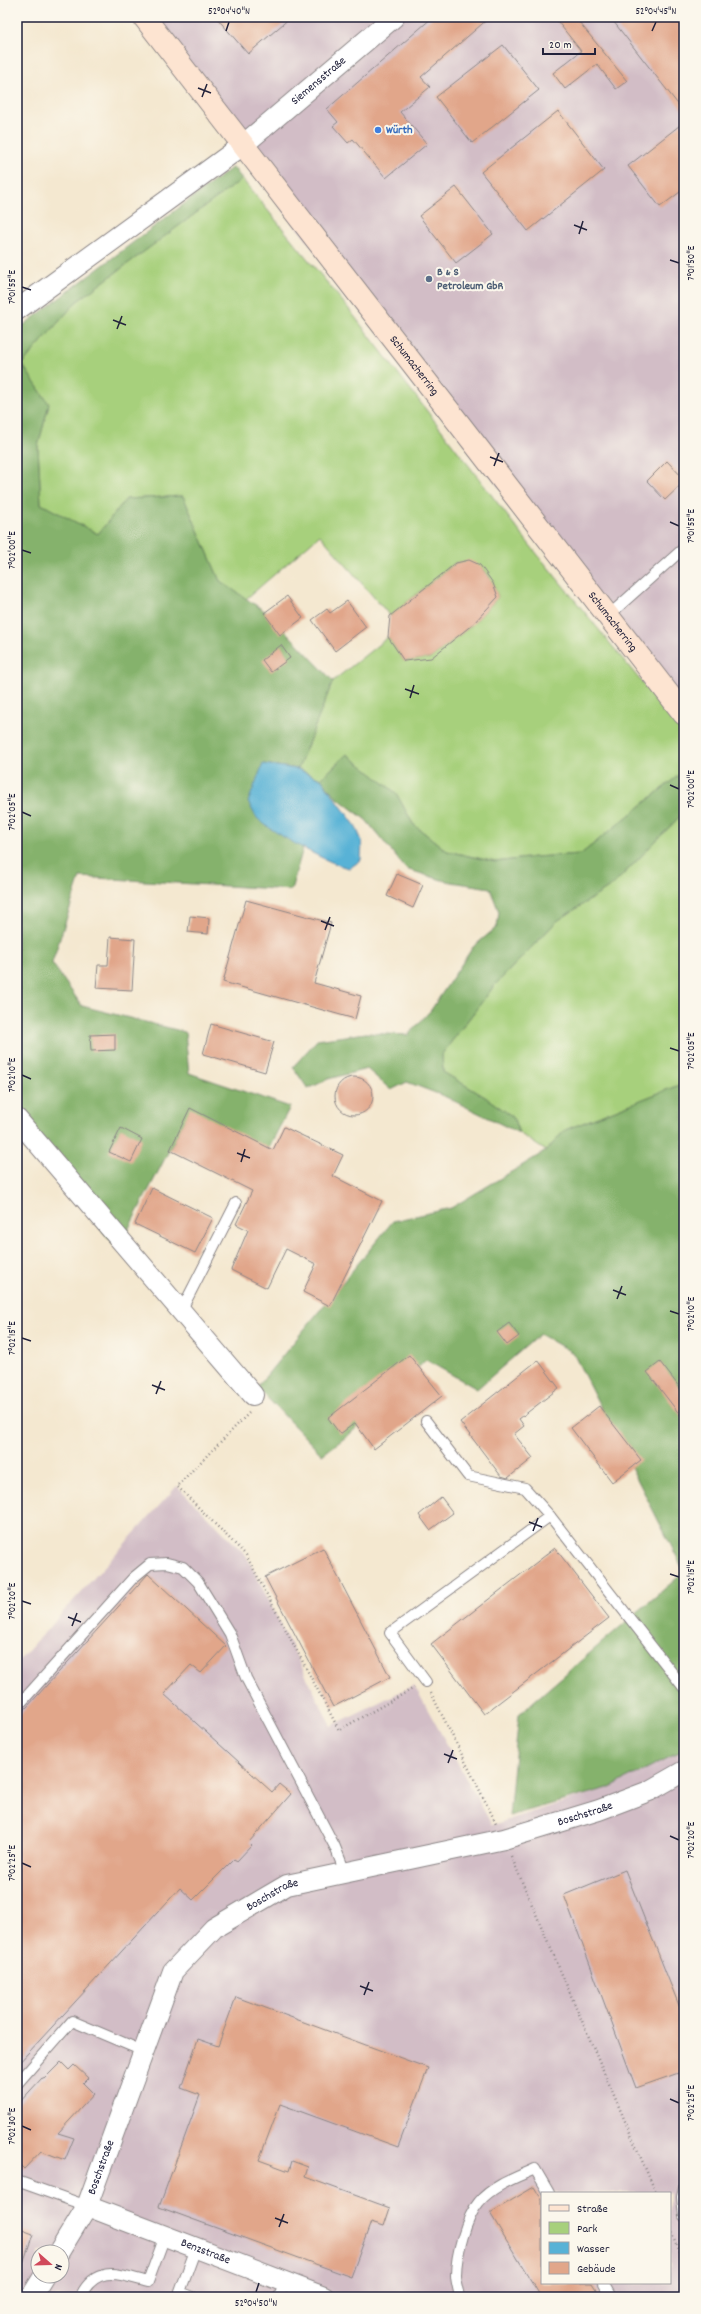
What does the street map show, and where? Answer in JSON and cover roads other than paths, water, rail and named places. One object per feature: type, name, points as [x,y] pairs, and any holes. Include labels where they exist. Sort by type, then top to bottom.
[{"type":"main road","name":"Schumacherring","points":[[144,17],[684,714]]},
{"type":"street","name":"Siemensstraße","points":[[17,310],[243,144],[394,17]]},
{"type":"street","points":[[17,1119],[253,1396]]},
{"type":"street","name":"Boschstraße","points":[[63,2244],[87,2206],[173,1971],[214,1928],[287,1885],[504,1839],[599,1810],[649,1791],[684,1771]]},
{"type":"street","name":"Benzstraße","points":[[87,2206],[196,2248],[282,2289],[324,2297]]},
{"type":"street","points":[[31,2297],[39,2284]]},
{"type":"lane","points":[[608,616],[684,548]]},
{"type":"lane","points":[[181,1311],[236,1202]]},
{"type":"lane","points":[[426,1421],[468,1476],[525,1488],[550,1516],[684,1688]]},
{"type":"lane","points":[[426,1682],[390,1633],[550,1516]]},
{"type":"lane","points":[[17,1707],[133,1578],[150,1564],[167,1563],[183,1568],[198,1582],[230,1634],[246,1678],[335,1847],[345,1872]]},
{"type":"lane","points":[[17,2084],[72,2021],[143,2051]]},
{"type":"lane","points":[[460,2297],[456,2275],[461,2247],[468,2221],[479,2201],[502,2185],[535,2169],[548,2192]]},
{"type":"lane","points":[[17,2181],[87,2206]]},
{"type":"lane","points":[[684,2188],[682,2197],[684,2216]]},
{"type":"lane","points":[[80,2297],[85,2287],[93,2277],[106,2274],[125,2275],[148,2282],[165,2236]]},
{"type":"lane","points":[[193,2297],[180,2292],[196,2248]]},
{"type":"lane","points":[[604,2284],[611,2297]]},
{"type":"water","points":[[263,764],[297,769],[321,779],[355,825],[362,841],[361,860],[350,868],[330,862],[287,839],[257,818],[248,802]]},
{"type":"place","name":"Würth","points":[[378,130]]},
{"type":"place","name":"B & S Petroleum GbR","points":[[429,279]]}]
